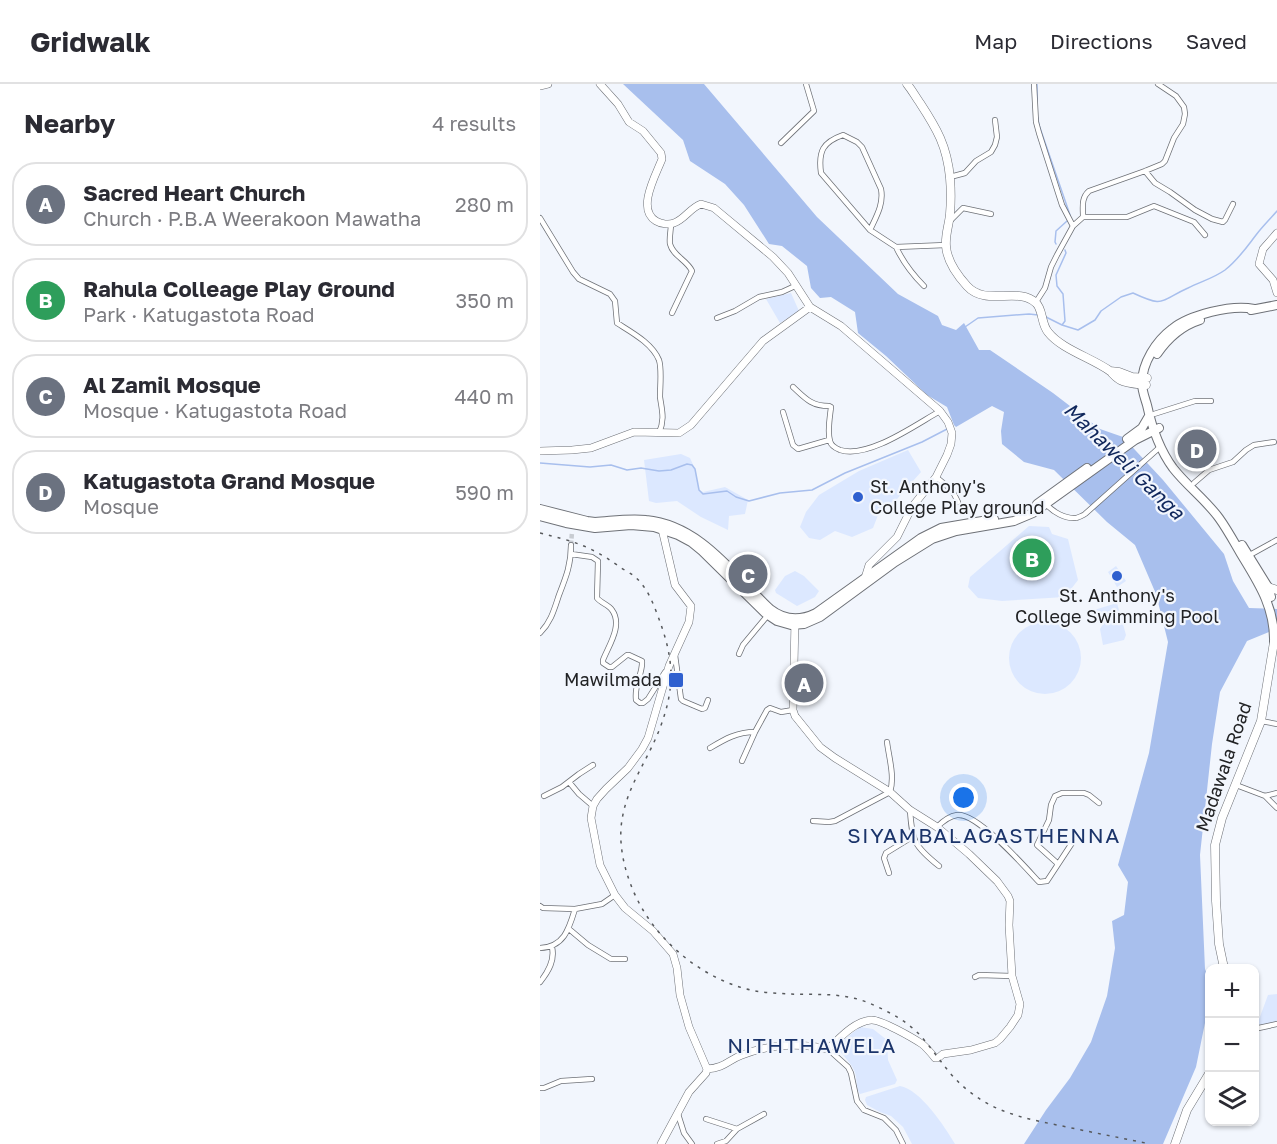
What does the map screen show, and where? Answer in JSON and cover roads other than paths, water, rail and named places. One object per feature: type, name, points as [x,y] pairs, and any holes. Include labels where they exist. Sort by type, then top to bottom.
[{"type":"highway","points":[[661,525],[696,545],[768,615],[780,622],[795,622],[816,613],[865,580],[915,541],[934,531],[952,525],[1018,514],[1049,500],[1133,438],[1155,427],[1144,381],[1157,355],[1181,328],[1201,320],[1277,305]]},
{"type":"highway","points":[[1143,432],[1152,415]]},
{"type":"highway","name":"Madawala Road","points":[[1155,427],[1160,447],[1177,473],[1219,518],[1246,557]]},
{"type":"highway","name":"Madawala Road","points":[[1155,427],[1173,458],[1224,517],[1271,598],[1277,626]]},
{"type":"highway","points":[[1143,432],[1160,447]]},
{"type":"highway","points":[[540,509],[572,525]]},
{"type":"highway","points":[[540,516],[572,525],[643,519],[679,528],[713,552],[770,609],[795,622]]},
{"type":"highway","name":"Madawala Road","points":[[1271,598],[1276,644]]},
{"type":"main road","points":[[907,84],[931,118],[942,139],[950,177],[946,245],[953,267],[968,287],[985,296],[1018,296],[1038,305],[1047,331],[1065,346],[1110,371],[1121,380],[1132,384],[1144,381]]},
{"type":"main road","name":"Madawala Road","points":[[1223,964],[1216,902],[1215,845],[1222,818],[1261,721],[1276,644]]},
{"type":"main road","points":[[1176,1144],[1187,1110],[1205,1078]]},
{"type":"street","points":[[540,86],[548,84]]},
{"type":"street","points":[[600,84],[618,104],[629,122],[643,131],[661,153],[662,159],[647,197],[647,208],[652,218],[658,222],[671,224],[683,219],[701,204],[714,208],[773,257],[788,273],[810,307],[841,326],[940,411],[948,422],[952,433],[951,444],[936,477],[912,507],[897,537],[869,565],[865,580]]},
{"type":"street","points":[[781,142],[814,111],[806,84]]},
{"type":"street","points":[[1034,84],[1036,122],[1039,133],[1062,205],[1073,226]]},
{"type":"street","points":[[1083,217],[1084,194],[1166,161],[1174,138],[1183,124],[1185,114],[1184,107],[1176,96],[1158,84]]},
{"type":"street","points":[[950,177],[965,172],[976,161],[991,152],[997,137],[995,120]]},
{"type":"street","points":[[870,230],[881,205],[881,189],[862,147],[843,135],[831,140],[823,149],[820,162],[821,172],[870,230],[896,247],[912,274],[924,286]]},
{"type":"street","points":[[1145,171],[1155,183],[1212,219],[1222,222],[1225,220],[1233,204]]},
{"type":"street","points":[[1038,305],[1057,255],[1073,226],[1083,217],[1127,217],[1154,206],[1194,222],[1205,235]]},
{"type":"street","points":[[949,222],[963,208],[992,214]]},
{"type":"street","points":[[540,218],[573,272],[579,279],[609,294],[615,301],[617,323],[640,338],[659,361],[663,415],[659,433]]},
{"type":"street","points":[[671,224],[669,242],[673,251],[689,265],[692,271],[672,313]]},
{"type":"street","points":[[1277,233],[1263,249],[1260,264],[1273,280],[1277,293]]},
{"type":"street","points":[[896,247],[946,245]]},
{"type":"street","points":[[717,318],[759,297],[782,292],[795,286]]},
{"type":"street","points":[[540,451],[591,448],[634,432],[679,434],[691,425],[763,341],[810,307]]},
{"type":"street","points":[[793,387],[812,404],[831,407],[830,440],[837,449],[848,452],[871,447],[891,439],[940,411]]},
{"type":"street","points":[[1152,415],[1196,401],[1211,401]]},
{"type":"street","points":[[783,412],[793,446],[798,449],[830,440]]},
{"type":"street","points":[[1194,483],[1209,470],[1233,462],[1254,445],[1274,442]]},
{"type":"street","points":[[1049,500],[1054,513],[1077,518],[1085,514],[1160,447]]},
{"type":"street","points":[[936,477],[952,490],[958,502]]},
{"type":"street","points":[[571,554],[592,557],[598,561],[597,598],[611,608],[617,620],[603,663],[612,667],[627,655],[642,661],[635,696],[640,703],[643,703],[669,666],[689,622],[691,606],[675,585],[661,525]]},
{"type":"street","points":[[1246,557],[1277,540]]},
{"type":"street","points":[[540,633],[553,615],[567,577],[571,545]]},
{"type":"street","points":[[739,654],[743,645],[768,615]]},
{"type":"street","points":[[795,622],[793,710],[795,716],[820,747],[890,792],[910,810],[937,827],[997,881],[1010,902],[1012,976],[1020,1004],[1018,1015],[1000,1039],[995,1043],[971,1050],[943,1054],[935,1058],[924,1046],[876,1020],[859,1024],[846,1032],[828,1049]]},
{"type":"street","points":[[675,653],[681,699],[702,709],[705,708],[708,700]]},
{"type":"street","points":[[661,1144],[689,1092],[707,1069],[689,1027],[673,954],[653,931],[625,908],[615,895],[600,865],[591,818],[593,806],[606,789],[628,768],[648,738],[669,666]]},
{"type":"street","points":[[742,761],[766,710],[770,708],[781,712],[793,710]]},
{"type":"street","points":[[1261,721],[1277,724]]},
{"type":"street","points":[[710,748],[730,736],[742,732],[755,732]]},
{"type":"street","points":[[813,821],[835,821],[890,792],[892,778],[887,742]]},
{"type":"street","points":[[544,796],[562,787],[593,765]]},
{"type":"street","points":[[569,782],[593,806]]},
{"type":"street","points":[[1236,785],[1264,796],[1277,808]]},
{"type":"street","points":[[1058,863],[1037,845],[1051,815],[1051,805],[1055,796],[1062,793],[1084,793],[1099,803]]},
{"type":"street","points":[[1264,796],[1277,793]]},
{"type":"street","points":[[910,810],[912,837],[921,851],[939,866]]},
{"type":"street","points":[[937,827],[955,814],[963,815],[981,825],[1039,882],[1047,881],[1072,843]]},
{"type":"street","points":[[889,873],[884,858],[886,853],[912,837]]},
{"type":"street","points":[[540,906],[575,909],[602,904],[615,895]]},
{"type":"street","points":[[540,948],[552,947],[559,942],[569,929],[575,909]]},
{"type":"street","points":[[569,929],[588,945],[611,959],[625,959]]},
{"type":"street","points":[[540,981],[552,962],[554,956],[552,947]]},
{"type":"street","points":[[975,977],[979,975],[1012,976]]},
{"type":"street","points":[[1259,1028],[1277,1024]]},
{"type":"street","points":[[707,1069],[718,1068],[741,1055],[768,1047],[804,1045],[828,1049],[848,1067],[857,1101],[864,1110],[884,1118],[896,1130],[903,1144]]},
{"type":"street","points":[[540,1088],[561,1081],[592,1079]]},
{"type":"street","points":[[678,1113],[684,1132],[692,1144]]},
{"type":"street","points":[[717,1144],[726,1141],[737,1129],[764,1114]]},
{"type":"street","points":[[706,1119],[737,1129]]},
{"type":"water","name":"Mahaweli Ganga","points":[[623,84],[704,84],[817,217],[898,294],[938,316],[942,325],[956,330],[964,323],[979,350],[990,350],[1053,393],[1100,429],[1123,437],[1163,480],[1224,554],[1233,581],[1249,608],[1277,609],[1277,633],[1269,632],[1247,641],[1220,692],[1200,855],[1205,1023],[1196,1067],[1163,1144],[1024,1144],[1070,1078],[1091,1042],[1107,996],[1115,948],[1112,921],[1124,915],[1128,882],[1118,865],[1149,753],[1168,642],[1156,594],[1135,545],[1107,522],[1054,470],[1024,462],[1002,444],[1001,431],[1004,412],[992,406],[956,427],[947,407],[927,395],[858,333],[855,312],[831,297],[820,298],[811,288],[807,266],[782,246],[769,244],[744,205],[725,184],[690,161],[683,140]]},
{"type":"waterway","points":[[1037,84],[1037,107]]},
{"type":"waterway","points":[[1038,118],[1070,215]]},
{"type":"waterway","points":[[1062,325],[1078,330],[1095,320],[1101,311],[1121,297],[1133,293],[1151,300],[1162,301],[1216,275],[1238,258],[1277,211]]},
{"type":"waterway","points":[[1056,244],[1056,231],[1067,221]]},
{"type":"waterway","points":[[1046,317],[1062,325],[1065,321],[1063,294],[1057,286],[1056,275],[1066,253],[1065,250]]},
{"type":"waterway","points":[[965,327],[978,318],[1038,315]]},
{"type":"waterway","points":[[540,463],[590,467],[611,465],[627,470],[641,468],[659,471],[671,470],[687,464],[692,465],[695,469],[699,490],[703,494],[727,491],[749,501],[780,493],[812,490],[845,473],[922,442],[949,428]]},
{"type":"tunnel","points":[[571,545],[572,532]]},
{"type":"railway","points":[[540,533],[589,548],[634,576],[647,592],[662,627],[671,669],[669,697],[660,728],[628,796],[622,820],[621,843],[625,867],[633,889],[643,910],[664,938],[677,951],[706,972],[738,987],[767,993],[849,997],[885,1010],[907,1023],[963,1087],[981,1100],[1004,1111],[1042,1122],[1150,1144]]},
{"type":"place","name":"Katugastota Grand Mosque","points":[[1197,449]]},
{"type":"place","name":"St. Anthony's College Play ground","points":[[858,497]]},
{"type":"place","name":"Rahula Colleage Play Ground","points":[[1032,558]]},
{"type":"place","name":"Al Zamil Mosque","points":[[748,574]]},
{"type":"place","name":"St. Anthony's College Swimming Pool","points":[[1117,576]]},
{"type":"place","name":"Mawilmada","points":[[676,680]]},
{"type":"place","name":"Sacred Heart Church","points":[[804,683]]},
{"type":"district","name":"SIYAMBALAGASTHENNA","points":[[984,836]]},
{"type":"district","name":"NITHTHAWELA","points":[[812,1046]]}]
